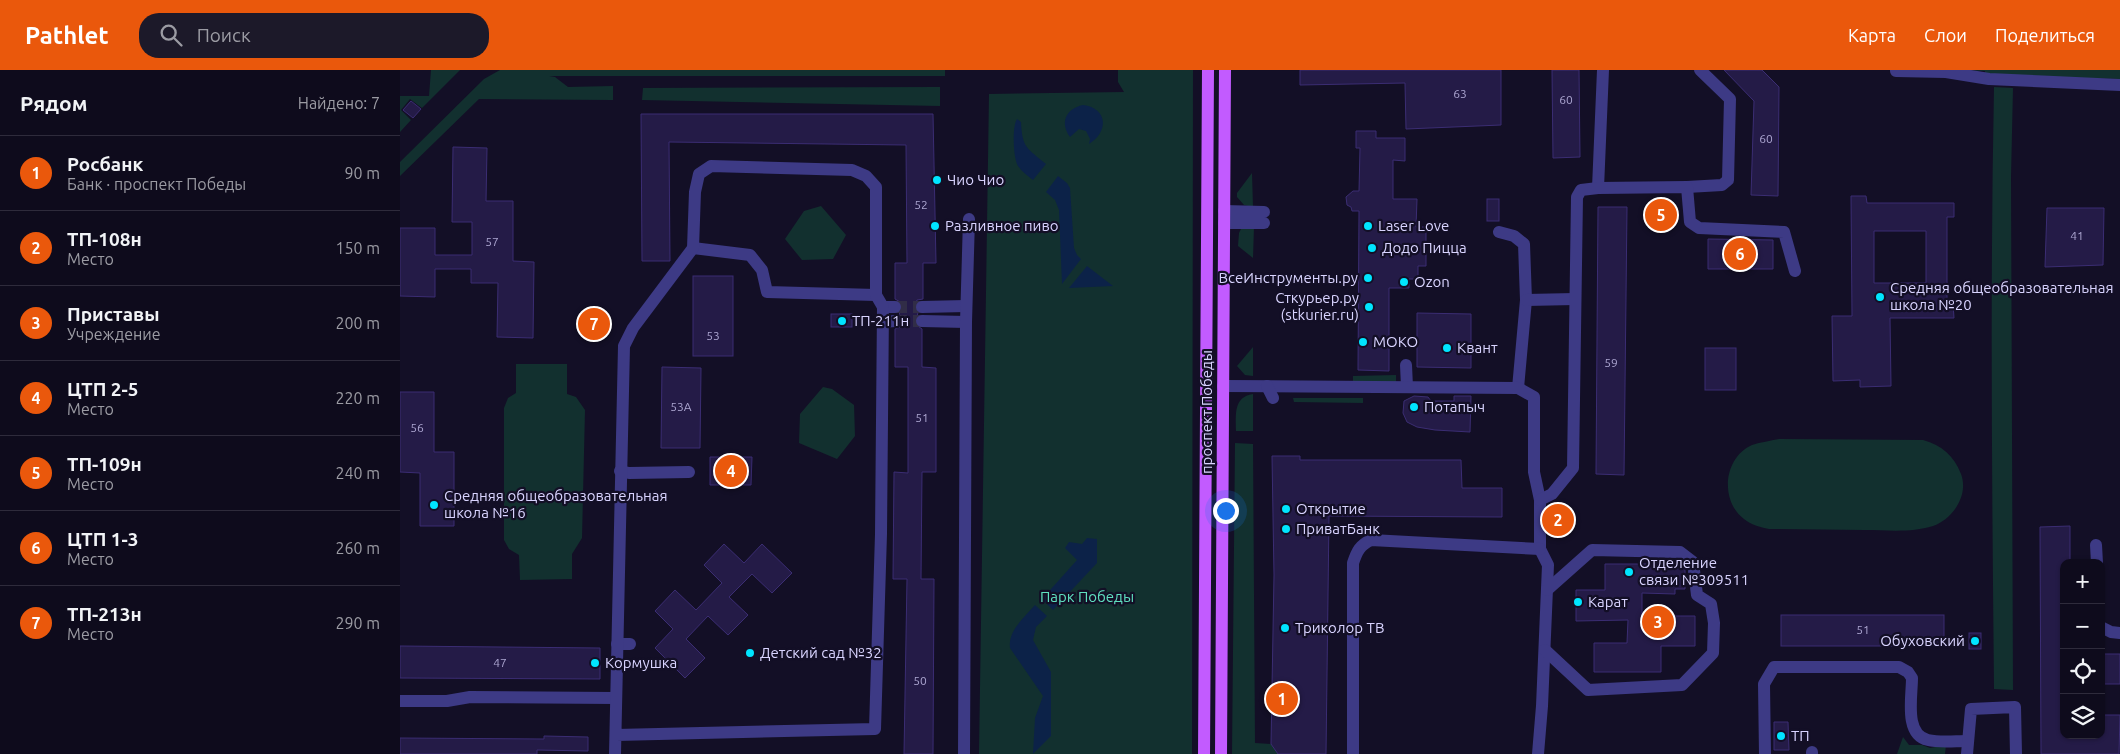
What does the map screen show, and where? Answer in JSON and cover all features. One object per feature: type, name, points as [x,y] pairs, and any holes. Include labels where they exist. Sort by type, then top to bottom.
[{"type":"main road","name":"проспект Победы","points":[[1204,754],[1208,70]]},
{"type":"main road","name":"проспект Победы","points":[[1221,754],[1225,70]]},
{"type":"lane","points":[[1598,188],[1603,70]]},
{"type":"lane","points":[[1540,500],[1552,494],[1573,468],[1577,197],[1581,190],[1598,188],[1722,185],[1728,180],[1730,99],[1700,70]]},
{"type":"lane","points":[[1896,70],[1946,71],[1989,79],[2120,85]]},
{"type":"lane","points":[[615,754],[615,698],[624,644],[620,471],[624,346],[633,328],[693,248],[695,192],[699,174],[711,166],[852,170],[866,176],[876,187],[876,295]]},
{"type":"lane","points":[[1687,187],[1690,222],[1699,228],[1784,232],[1795,271]]},
{"type":"lane","points":[[1224,217],[1264,217]]},
{"type":"lane","points":[[964,754],[966,306],[969,220]]},
{"type":"lane","points":[[1499,232],[1514,236],[1524,244],[1526,300],[1518,388]]},
{"type":"lane","points":[[616,735],[875,729],[889,307],[876,295],[768,292],[762,270],[750,255],[693,248]]},
{"type":"lane","points":[[1526,300],[1575,299]]},
{"type":"lane","points":[[922,307],[966,306]]},
{"type":"lane","points":[[922,321],[966,322]]},
{"type":"lane","points":[[1406,365],[1407,387]]},
{"type":"lane","points":[[1223,386],[1267,386],[1384,393],[1407,387],[1518,388],[1534,397],[1534,472],[1540,500],[1540,549],[1548,565],[1538,754]]},
{"type":"lane","points":[[1267,386],[1273,398]]},
{"type":"lane","points":[[620,471],[629,473],[688,472]]},
{"type":"lane","points":[[1353,754],[1353,563],[1357,550],[1364,543],[1371,540],[1540,549]]},
{"type":"lane","points":[[2096,545],[2097,559]]},
{"type":"lane","points":[[1545,650],[1588,690],[1682,685],[1713,653],[1714,623],[1711,604],[1697,595],[1693,562],[1680,552],[1592,550],[1547,590]]},
{"type":"lane","points":[[2105,629],[2120,633]]},
{"type":"lane","points":[[1765,754],[1764,684],[1774,667],[1899,667],[1908,672],[1912,678],[1912,725],[1916,733],[1927,740],[1967,748],[1971,709],[2015,707],[2016,754]]},
{"type":"lane","points":[[400,701],[447,701],[470,698],[615,698]]},
{"type":"green space","points":[[431,70],[460,70],[422,108],[410,99],[401,110],[411,120],[400,132],[400,96],[429,96]]},
{"type":"green space","points":[[500,70],[945,70],[945,76],[549,76],[555,77],[568,87],[613,86],[613,100],[479,99],[400,176],[400,162],[484,79]]},
{"type":"green space","name":"Парк Победы","points":[[1118,70],[1193,70],[1192,754],[979,754],[989,94],[1124,92],[1118,82]]},
{"type":"green space","points":[[1963,70],[2120,70],[2120,79],[1985,75],[1985,71]]},
{"type":"green space","points":[[940,87],[940,106],[642,100],[643,88]]},
{"type":"green space","points":[[1994,87],[2013,88],[2011,177],[2013,690],[1994,689],[1992,312]]},
{"type":"green space","points":[[1252,173],[1253,207],[1244,205],[1237,197],[1237,193]]},
{"type":"green space","points":[[821,206],[846,235],[833,259],[802,260],[785,239],[804,211]]},
{"type":"green space","points":[[1254,227],[1253,258],[1238,246],[1241,229]]},
{"type":"green space","points":[[1253,347],[1253,376],[1245,375],[1237,366]]},
{"type":"green space","points":[[516,364],[567,364],[567,394],[576,397],[585,410],[582,538],[572,554],[572,579],[520,580],[519,555],[509,549],[504,540],[504,408],[508,398],[516,393]]},
{"type":"green space","points":[[1396,375],[1396,384],[1353,384],[1353,376]]},
{"type":"green space","points":[[823,387],[832,389],[854,405],[855,436],[837,459],[799,443],[800,414]]},
{"type":"green space","points":[[1253,394],[1253,431],[1236,431],[1236,413],[1239,403],[1242,399]]},
{"type":"green space","points":[[1293,398],[1363,398],[1363,403],[1294,402]]},
{"type":"green space","points":[[1779,439],[1923,440],[1930,442],[1942,448],[1955,462],[1963,482],[1961,498],[1953,512],[1940,523],[1916,530],[1769,529],[1756,526],[1744,519],[1731,502],[1728,491],[1730,469],[1742,451],[1752,445]]},
{"type":"green space","points":[[1235,443],[1253,444],[1255,743],[1271,744],[1278,754],[1232,754]]},
{"type":"green space","points":[[1903,737],[1909,745],[1922,745],[1930,748],[1946,745],[1945,754],[1897,754]]},
{"type":"water","points":[[1083,105],[1097,111],[1103,121],[1100,133],[1089,144],[1090,139],[1086,131],[1079,129],[1070,137],[1065,127],[1068,113]]},
{"type":"water","points":[[1017,119],[1021,122],[1024,142],[1027,147],[1046,164],[1033,180],[1021,170],[1016,162],[1014,135]]},
{"type":"water","points":[[1058,176],[1070,188],[1074,248],[1081,259],[1062,284],[1059,210],[1055,200],[1046,192]]},
{"type":"water","points":[[1087,266],[1113,286],[1069,288]]},
{"type":"water","points":[[1087,538],[1097,539],[1097,563],[1053,610],[1042,599],[1077,560],[1065,548],[1069,542],[1082,544]]},
{"type":"water","points":[[1035,605],[1047,616],[1036,627],[1033,640],[1051,672],[1051,736],[1033,754],[1035,718],[1043,696],[1010,648],[1010,642],[1014,630]]},
{"type":"building","points":[[1300,70],[1501,70],[1501,125],[1406,129],[1405,83],[1300,85]]},
{"type":"building","points":[[1552,70],[1579,70],[1580,157],[1553,158]]},
{"type":"building","points":[[1724,70],[1762,70],[1779,87],[1778,196],[1751,195],[1754,101]]},
{"type":"building","points":[[411,101],[421,109],[413,118],[403,110]]},
{"type":"building","points":[[641,114],[933,114],[936,263],[923,263],[923,299],[917,300],[914,307],[918,314],[915,317],[915,324],[922,329],[922,367],[936,368],[936,472],[922,472],[921,579],[934,579],[933,754],[904,754],[907,579],[893,579],[894,472],[908,473],[908,367],[895,367],[895,329],[900,327],[903,321],[899,314],[902,311],[902,303],[895,299],[895,263],[907,263],[906,145],[669,142],[670,261],[642,261]]},
{"type":"building","points":[[1356,131],[1376,131],[1376,138],[1405,138],[1405,161],[1393,160],[1393,199],[1417,199],[1416,227],[1426,227],[1426,266],[1418,266],[1418,279],[1409,279],[1409,288],[1389,288],[1389,371],[1358,370],[1359,211],[1352,211],[1351,207],[1347,205],[1346,197],[1353,191],[1359,191],[1360,148],[1356,148]]},
{"type":"building","points":[[453,147],[487,148],[486,201],[513,201],[513,261],[534,262],[533,338],[497,337],[498,283],[471,283],[471,269],[435,269],[435,297],[400,296],[400,228],[435,228],[435,255],[472,255],[472,222],[452,222]]},
{"type":"building","points":[[1851,196],[1866,196],[1867,203],[1954,203],[1954,217],[1947,217],[1947,303],[1953,303],[1954,318],[1890,318],[1891,386],[1860,387],[1860,380],[1833,381],[1832,316],[1852,316]],"holes":[[[1874,231],[1926,231],[1926,283],[1874,283]]]},
{"type":"building","points":[[1487,199],[1499,199],[1499,221],[1487,221]]},
{"type":"building","points":[[1598,207],[1627,207],[1624,475],[1596,474]]},
{"type":"building","points":[[2047,208],[2104,208],[2103,265],[2045,267]]},
{"type":"building","points":[[1652,209],[1670,209],[1670,221],[1652,221]]},
{"type":"building","points":[[1708,239],[1773,240],[1773,269],[1708,269]]},
{"type":"building","points":[[693,276],[733,276],[733,356],[693,356]]},
{"type":"building","points":[[1417,313],[1471,314],[1471,368],[1417,367]]},
{"type":"building","name":"ТП-211н","points":[[831,314],[852,314],[852,327],[831,327]]},
{"type":"building","points":[[583,317],[605,317],[604,332],[583,331]]},
{"type":"building","points":[[1705,348],[1736,348],[1736,390],[1705,390]]},
{"type":"building","points":[[662,367],[701,368],[700,448],[661,448]]},
{"type":"building","points":[[400,392],[434,392],[434,452],[454,452],[454,526],[420,526],[420,473],[400,472]]},
{"type":"building","points":[[1414,396],[1428,397],[1431,401],[1454,401],[1454,396],[1471,396],[1470,432],[1435,430],[1417,427],[1407,422],[1403,413],[1404,401]]},
{"type":"building","points":[[1272,456],[1300,456],[1300,460],[1461,460],[1462,488],[1502,488],[1502,517],[1329,516],[1326,754],[1278,754],[1271,744],[1274,575]]},
{"type":"building","points":[[710,457],[752,457],[751,485],[710,485]]},
{"type":"building","points":[[1550,514],[1567,514],[1567,526],[1550,526]]},
{"type":"building","points":[[2070,526],[2070,559],[2060,559],[2060,739],[2105,739],[2105,715],[2120,715],[2119,754],[2041,754],[2040,527]]},
{"type":"building","points":[[724,544],[744,563],[762,544],[792,573],[772,593],[752,574],[729,597],[748,615],[728,635],[708,616],[686,639],[705,658],[685,678],[655,648],[673,629],[655,611],[675,590],[696,610],[722,583],[704,565]]},
{"type":"building","points":[[1605,564],[1673,564],[1673,566],[1685,566],[1685,589],[1675,589],[1675,594],[1642,593],[1642,616],[1695,616],[1695,646],[1661,646],[1661,672],[1594,672],[1594,643],[1627,643],[1628,620],[1576,621],[1576,590],[1605,590]]},
{"type":"building","points":[[1781,615],[1944,615],[1944,646],[1781,646]]},
{"type":"building","name":"Обуховский","points":[[1969,633],[1981,633],[1981,649],[1969,649]]},
{"type":"building","points":[[400,646],[600,648],[600,679],[400,678]]},
{"type":"building","points":[[2105,654],[2120,654],[2120,684],[2105,684]]},
{"type":"building","name":"ТП","points":[[1774,722],[1788,722],[1789,750],[1774,750]]},
{"type":"building","points":[[544,736],[588,737],[588,751],[537,750],[537,754],[400,754],[400,738],[544,739]]},
{"type":"tunnel","points":[[895,307],[922,307]]},
{"type":"tunnel","points":[[895,321],[922,321]]},
{"type":"place","name":"Чио Чио","points":[[937,180]]},
{"type":"place","name":"ТП-109н","points":[[1661,215]]},
{"type":"place","name":"Разливное пиво","points":[[935,226]]},
{"type":"place","name":"Laser Love","points":[[1368,226]]},
{"type":"place","name":"Додо Пицца","points":[[1372,248]]},
{"type":"place","name":"ЦТП 1-3","points":[[1740,254]]},
{"type":"place","name":"ВсеИнструменты.ру","points":[[1368,278]]},
{"type":"place","name":"Ozon","points":[[1404,282]]},
{"type":"place","name":"Средняя общеобразовательная школа №20","points":[[1880,297]]},
{"type":"place","name":"Сткурьер.ру (stkurier.ru)","points":[[1369,307]]},
{"type":"place","name":"ТП-211н","points":[[842,321]]},
{"type":"place","name":"ТП-213н","points":[[594,324]]},
{"type":"place","name":"МОКО","points":[[1363,342]]},
{"type":"place","name":"Квант","points":[[1447,348]]},
{"type":"place","name":"Потапыч","points":[[1414,407]]},
{"type":"place","name":"ЦТП 2-5","points":[[731,471]]},
{"type":"place","name":"Средняя общеобразовательная школа №16","points":[[434,505]]},
{"type":"place","name":"Открытие","points":[[1286,509]]},
{"type":"place","name":"ТП-108н","points":[[1558,520]]},
{"type":"place","name":"ПриватБанк","points":[[1286,529]]},
{"type":"place","name":"Отделение связи №309511","points":[[1629,572]]},
{"type":"place","name":"Карат","points":[[1578,602]]},
{"type":"place","name":"Приставы","points":[[1658,622]]},
{"type":"place","name":"Триколор ТВ","points":[[1285,628]]},
{"type":"place","name":"Обуховский","points":[[1975,641]]},
{"type":"place","name":"Детский сад №32","points":[[750,653]]},
{"type":"place","name":"Кормушка","points":[[595,663]]},
{"type":"place","name":"Росбанк","points":[[1282,699]]},
{"type":"place","name":"ТП","points":[[1781,736]]}]
